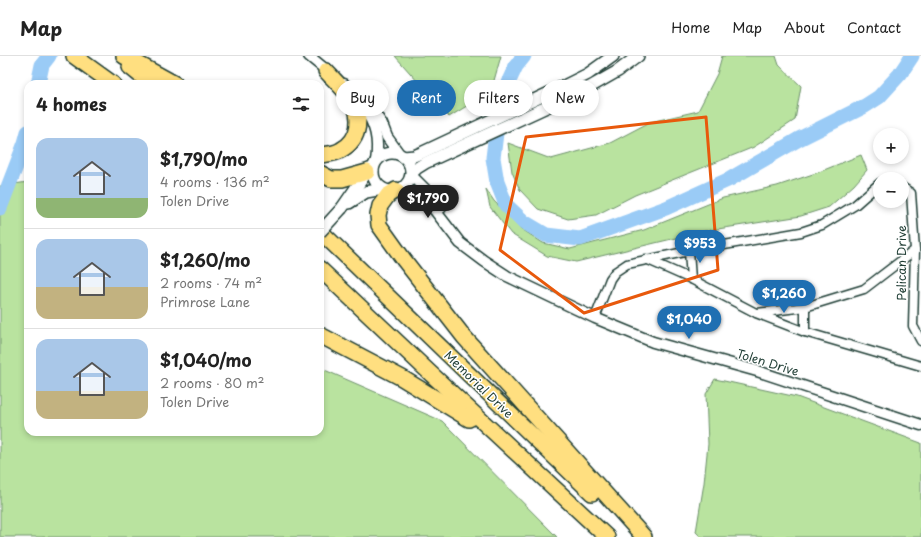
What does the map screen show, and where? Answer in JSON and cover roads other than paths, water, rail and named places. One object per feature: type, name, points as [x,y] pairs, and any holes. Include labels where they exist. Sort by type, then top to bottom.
[{"type":"highway","points":[[116,56],[146,80]]},
{"type":"highway","points":[[124,56],[168,80]]},
{"type":"highway","points":[[78,59],[99,80]]},
{"type":"highway","points":[[78,59],[107,80]]},
{"type":"highway","points":[[324,154],[341,150],[348,145],[354,138],[359,123],[358,114],[350,98],[326,71]]},
{"type":"highway","points":[[324,175],[331,179],[342,179],[373,165]]},
{"type":"highway","points":[[392,190],[380,206],[378,215],[379,225],[404,260],[464,337],[644,537]]},
{"type":"highway","name":"Memorial Drive","points":[[324,236],[638,537]]},
{"type":"highway","name":"Memorial Drive","points":[[324,273],[607,537]]},
{"type":"highway","points":[[324,337],[402,378],[500,438]]},
{"type":"main road","points":[[342,208],[366,192],[374,190],[392,190],[405,185],[423,158],[588,74],[613,56]]},
{"type":"main road","points":[[324,228],[342,208],[381,156],[392,153],[402,156],[423,158],[569,97],[590,87],[638,56]]},
{"type":"main road","points":[[402,156],[408,161],[411,174]]},
{"type":"main road","points":[[373,165],[374,177],[378,185],[392,190]]},
{"type":"street","points":[[309,56],[338,80]]},
{"type":"street","points":[[369,116],[378,143],[373,165]]},
{"type":"street","points":[[376,116],[382,124],[387,137],[402,156]]},
{"type":"street","name":"Tolen Drive","points":[[411,174],[440,206],[460,243]]},
{"type":"street","points":[[595,318],[610,279],[615,272],[627,264],[689,251],[801,232],[822,225],[855,205],[873,189]]},
{"type":"street","name":"Tolen Drive","points":[[392,190],[415,195],[430,204],[460,243],[507,276],[595,318],[653,342],[757,371],[921,425]]},
{"type":"street","name":"Pelican Drive","points":[[909,192],[911,193],[914,250],[913,326],[921,341]]},
{"type":"street","points":[[756,314],[805,307],[864,289],[914,250]]},
{"type":"street","points":[[689,251],[691,279]]},
{"type":"street","points":[[646,259],[691,279],[756,314],[805,332],[921,366]]},
{"type":"street","points":[[805,307],[805,332]]},
{"type":"waterway","points":[[39,80],[42,65],[49,56]]},
{"type":"waterway","points":[[524,56],[516,66],[500,100],[493,158],[497,182],[506,205],[524,222],[546,235],[580,239],[666,208],[730,179],[799,139],[865,106],[879,97],[900,74],[912,56]]},
{"type":"waterway","points":[[0,208],[24,146]]}]
